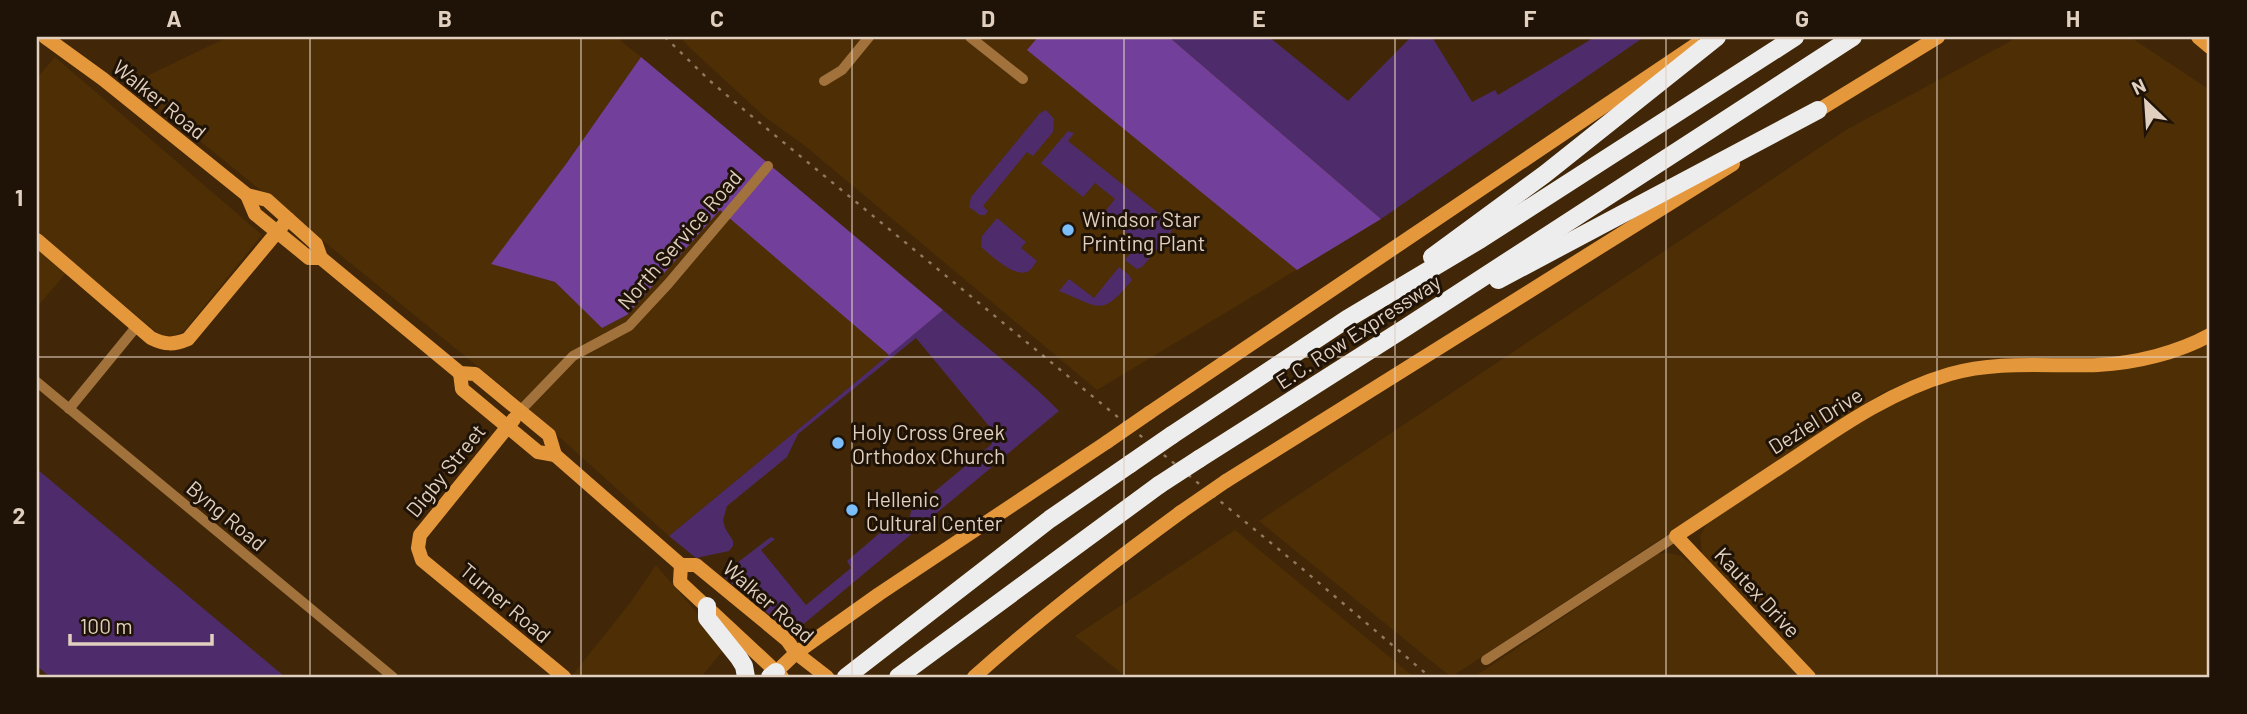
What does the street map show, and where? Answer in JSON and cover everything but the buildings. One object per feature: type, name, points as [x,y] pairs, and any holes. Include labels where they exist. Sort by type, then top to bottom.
[{"type":"highway","points":[[1347,318],[1545,174],[1717,37]]},
{"type":"highway","name":"E.C. Row Expressway","points":[[846,677],[1050,519],[1171,435],[1347,318],[1481,239],[1794,37]]},
{"type":"highway","name":"E.C. Row Expressway","points":[[898,677],[1159,485],[1853,37]]},
{"type":"highway","points":[[1405,328],[1818,110]]},
{"type":"highway","points":[[706,606],[707,618],[739,658],[746,677]]},
{"type":"main road","name":"Walker Road","points":[[45,37],[103,79],[247,195],[267,200],[316,244],[321,258],[460,373],[475,374],[549,435],[555,455]]},
{"type":"main road","points":[[776,676],[796,653],[879,594],[1707,37]]},
{"type":"main road","points":[[974,677],[1115,561],[1226,481],[1938,37]]},
{"type":"main road","points":[[2198,37],[2210,47]]},
{"type":"main road","name":"Walker Road","points":[[247,195],[255,214],[309,258],[321,258]]},
{"type":"main road","points":[[37,240],[151,338],[163,344],[176,344],[188,339],[288,219]]},
{"type":"main road","name":"Deziel Drive","points":[[1676,536],[1838,429],[1908,389],[1975,368],[2006,365],[2099,365],[2133,361],[2165,353],[2210,335]]},
{"type":"main road","name":"Walker Road","points":[[460,373],[462,389],[538,452],[555,455],[681,565],[696,565],[787,640],[796,653],[827,677]]},
{"type":"main road","name":"Digby Street","points":[[422,560],[418,548],[420,535],[520,411]]},
{"type":"main road","name":"Kautex Drive","points":[[1676,536],[1809,677]]},
{"type":"main road","name":"Turner Road","points":[[422,560],[564,677]]},
{"type":"main road","name":"Walker Road","points":[[681,565],[680,582],[776,676]]},
{"type":"street","points":[[824,81],[842,70],[869,37]]},
{"type":"street","points":[[970,37],[1023,79]]},
{"type":"street","name":"North Service Road","points":[[520,411],[573,356],[629,326],[768,166]]},
{"type":"street","points":[[69,409],[137,326]]},
{"type":"street","name":"Byng Road","points":[[37,382],[393,677]]},
{"type":"street","name":"Deziel Drive","points":[[1486,660],[1676,536]]},
{"type":"shaded area","points":[[228,37],[616,37],[641,57],[492,264],[555,282],[602,328],[627,315],[720,209],[889,355],[669,536],[514,396],[130,84]]},
{"type":"shaded area","points":[[680,37],[1169,37],[1381,219],[1097,390],[804,145],[766,118]]},
{"type":"shaded area","points":[[1038,37],[1169,37],[1381,219],[1297,270],[1027,50]]},
{"type":"shaded area","points":[[1169,37],[1269,37],[1348,101],[1411,37],[1432,37],[1472,102],[1495,90],[1498,95],[1595,37],[1644,37],[1381,219]]},
{"type":"shaded area","points":[[2018,37],[2130,37],[2210,90],[2210,328],[2172,345],[2128,356],[1934,372],[1884,392],[1451,677],[1259,521],[1846,130]]},
{"type":"shaded area","points":[[55,57],[262,235],[184,331],[171,337],[160,335],[74,264],[37,307],[37,78]]},
{"type":"shaded area","points":[[641,57],[943,310],[889,355],[720,210],[627,315],[602,328],[555,282],[491,264]]},
{"type":"shaded area","points":[[1046,110],[1054,119],[1053,132],[1033,156],[1027,152],[983,206],[988,211],[985,215],[980,215],[969,207],[971,197],[1040,113]]},
{"type":"shaded area","points":[[1068,131],[1074,133],[1068,141],[1161,215],[1167,208],[1175,216],[1176,222],[1171,232],[1142,267],[1137,269],[1125,260],[1139,243],[1103,214],[1115,199],[1095,183],[1083,197],[1041,163]]},
{"type":"shaded area","points":[[997,218],[1026,242],[1021,248],[1037,261],[1030,270],[1011,270],[981,247],[982,236]]},
{"type":"shaded area","points":[[1119,267],[1132,280],[1106,304],[1092,305],[1059,291],[1069,279],[1094,298]]},
{"type":"shaded area","points":[[943,310],[1059,411],[800,627],[789,629],[782,625],[724,577],[729,569],[771,537],[775,539],[761,550],[806,605],[851,568],[847,561],[895,520],[909,521],[911,511],[992,444],[987,437],[993,431],[916,338],[798,434],[787,457],[727,506],[723,520],[733,541],[729,551],[696,558],[669,536]]},
{"type":"shaded area","points":[[2210,343],[2210,677],[1818,677],[1702,554],[1700,536],[1709,520],[1890,402],[1956,378],[1992,372],[2149,363]]},
{"type":"shaded area","points":[[37,469],[285,677],[50,677],[37,666]]},
{"type":"shaded area","points":[[1235,530],[1414,677],[1126,677],[1075,636]]},
{"type":"shaded area","points":[[1657,554],[1681,556],[1701,571],[1801,677],[1474,677]]},
{"type":"shaded area","points":[[656,565],[726,647],[701,677],[571,677],[630,603]]},
{"type":"railway","points":[[665,37],[749,114],[1430,677]]},
{"type":"place","name":"Windsor Star Printing Plant","points":[[1068,230]]},
{"type":"place","name":"Holy Cross Greek Orthodox Church","points":[[838,443]]},
{"type":"place","name":"Hellenic Cultural Center","points":[[852,510]]}]
